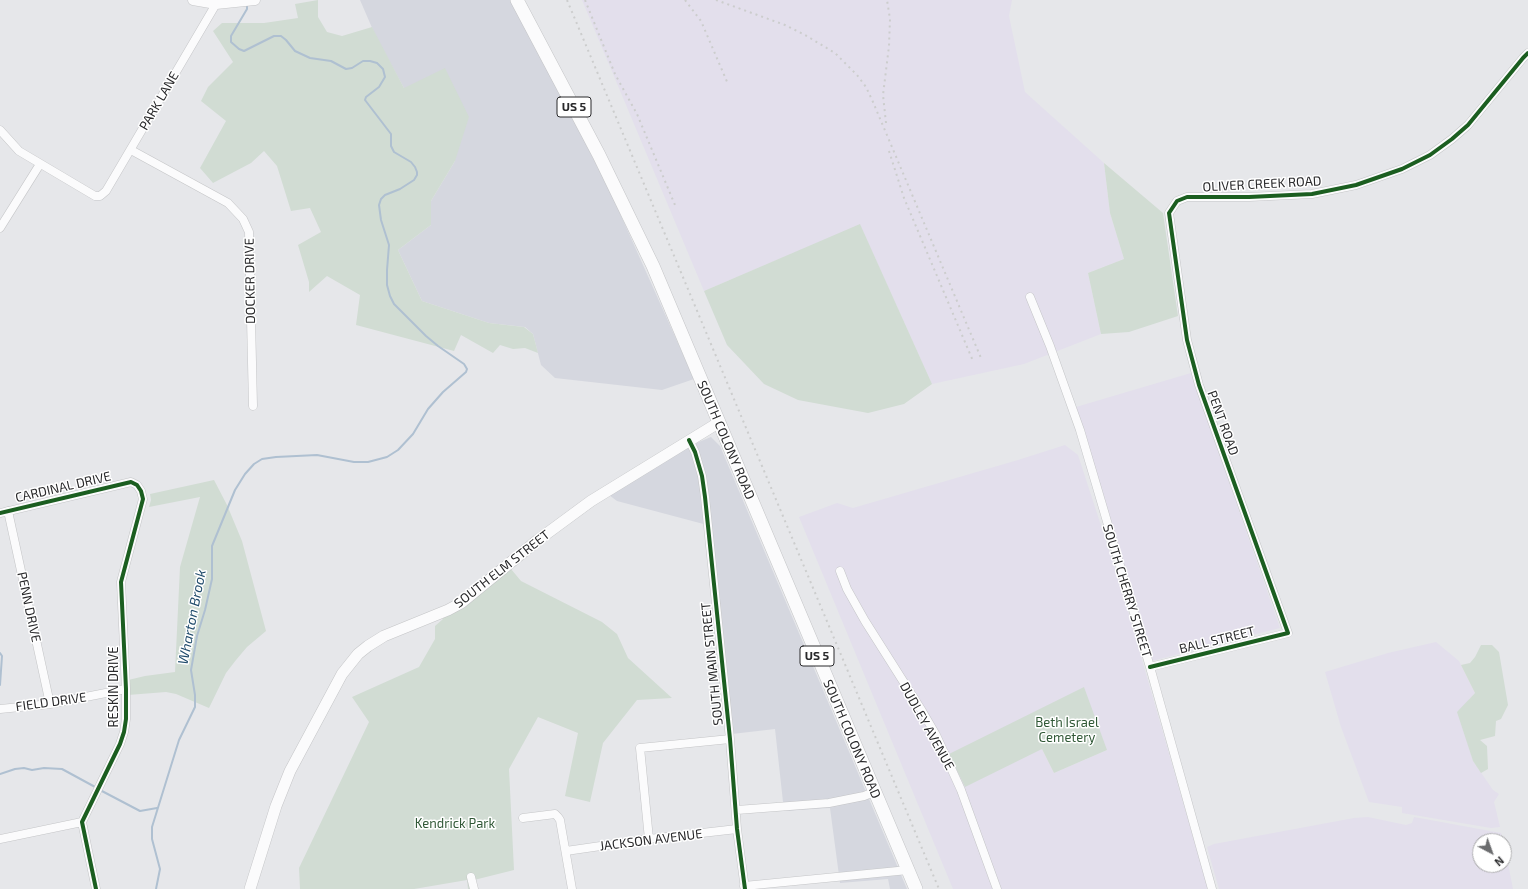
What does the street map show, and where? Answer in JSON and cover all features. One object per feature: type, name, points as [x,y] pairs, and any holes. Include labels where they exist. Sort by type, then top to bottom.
[{"type":"main road","name":"SOUTH COLONY ROAD","points":[[517,0],[627,210],[653,266],[916,889]]},
{"type":"main road","name":"SOUTH ELM STREET","points":[[250,889],[276,806],[290,771],[342,674],[358,654],[384,636],[448,610],[460,603],[538,540],[584,506],[718,423]]},
{"type":"street","points":[[193,0],[216,4],[250,0]]},
{"type":"street","name":"PARK LANE","points":[[40,164],[95,196],[100,196],[106,191],[216,4]]},
{"type":"street","name":"OLIVER CREEK ROAD","points":[[1169,213],[1176,201],[1187,197],[1249,197],[1312,194],[1356,185],[1402,169],[1430,154],[1468,126],[1522,58],[1528,53]]},
{"type":"street","points":[[0,130],[19,151],[40,164],[0,228]]},
{"type":"street","name":"DOCKER DRIVE","points":[[131,150],[228,203],[243,219],[249,232],[252,406]]},
{"type":"street","name":"PENT ROAD","points":[[1169,213],[1187,340],[1199,385],[1288,633]]},
{"type":"street","name":"SOUTH CHERRY STREET","points":[[1030,297],[1050,346],[1080,430],[1150,667],[1212,889]]},
{"type":"street","name":"SOUTH MAIN STREET","points":[[689,440],[695,452],[702,474],[705,497],[737,810],[737,829],[745,887]]},
{"type":"street","name":"CARDINAL DRIVE","points":[[4,512],[131,482]]},
{"type":"street","name":"RESKIN DRIVE","points":[[82,822],[120,744],[126,719],[121,582],[143,499],[141,491],[137,485],[131,482]]},
{"type":"street","name":"PENN DRIVE","points":[[4,512],[50,704]]},
{"type":"street","name":"DUDLEY AVENUE","points":[[840,571],[852,599],[936,735],[961,790],[997,889]]},
{"type":"street","name":"BALL STREET","points":[[1150,667],[1288,633]]},
{"type":"street","name":"FIELD DRIVE","points":[[0,709],[50,704],[126,689]]},
{"type":"street","points":[[649,839],[640,748],[730,739]]},
{"type":"street","points":[[737,810],[829,803],[864,796],[874,792]]},
{"type":"street","points":[[523,818],[555,814],[558,817],[566,851],[572,889]]},
{"type":"street","points":[[0,839],[82,822],[96,889]]},
{"type":"street","name":"JACKSON AVENUE","points":[[566,851],[649,839],[737,829]]},
{"type":"street","points":[[745,887],[908,870]]},
{"type":"street","points":[[471,877],[474,889]]},
{"type":"shaded area","points":[[360,0],[512,0],[609,189],[694,379],[662,390],[555,378],[541,365],[533,334],[525,327],[489,323],[422,301],[398,250],[431,225],[431,201],[455,161],[404,88],[376,37]]},
{"type":"shaded area","points":[[582,0],[1012,0],[1009,16],[1025,92],[1104,163],[1110,213],[1124,259],[1088,273],[1101,334],[1024,364],[932,384],[860,225],[704,291]]},
{"type":"shaded area","points":[[1191,373],[1280,628],[1152,661],[1076,407]]},
{"type":"shaded area","points":[[711,437],[720,446],[907,889],[890,889],[888,879],[840,883],[830,808],[784,811],[775,729],[732,734],[711,526],[617,501],[609,495],[679,450]]},
{"type":"shaded area","points":[[1065,445],[1078,455],[1121,587],[1208,889],[953,889],[799,517],[837,503],[853,508]],"holes":[[[1042,749],[1107,750],[1054,773]]]},
{"type":"shaded area","points":[[1436,642],[1459,661],[1475,693],[1468,701],[1466,737],[1473,761],[1493,790],[1499,794],[1494,802],[1500,827],[1491,828],[1402,813],[1402,807],[1369,802],[1341,727],[1325,672],[1388,653]]},
{"type":"shaded area","points":[[1368,817],[1406,825],[1412,823],[1414,817],[1501,833],[1472,833],[1472,873],[1510,873],[1513,889],[1219,889],[1207,847],[1214,844],[1354,818]]},
{"type":"green space","points":[[318,0],[318,17],[327,32],[342,36],[372,27],[404,88],[445,68],[469,117],[455,161],[431,201],[431,225],[398,250],[422,301],[489,323],[524,327],[533,334],[538,353],[525,348],[513,349],[500,345],[493,353],[461,335],[454,351],[356,325],[360,295],[327,276],[309,292],[309,282],[298,245],[321,232],[310,208],[291,211],[277,166],[264,151],[251,163],[213,183],[200,168],[226,121],[201,101],[208,87],[233,62],[213,31],[222,23],[264,23],[298,18],[295,4]]},
{"type":"green space","points":[[1104,163],[1163,213],[1178,316],[1129,332],[1101,334],[1088,273],[1124,259],[1110,213]]},
{"type":"green space","points":[[860,224],[932,384],[904,404],[868,413],[798,400],[764,384],[727,345],[704,291]]},
{"type":"green space","points":[[214,480],[227,505],[242,541],[266,631],[247,647],[226,673],[209,708],[176,694],[166,692],[128,695],[124,681],[145,676],[175,672],[180,567],[200,497],[149,507],[151,500],[150,494]]},
{"type":"green space","name":"Kendrick Park","points":[[511,569],[521,581],[602,622],[617,634],[628,658],[672,698],[637,700],[603,743],[590,802],[565,796],[578,733],[538,717],[509,769],[514,870],[474,880],[476,889],[468,889],[467,880],[414,889],[300,889],[299,868],[369,722],[352,697],[419,667],[435,639],[435,626],[443,618]]},
{"type":"green space","points":[[1481,645],[1492,645],[1499,652],[1508,705],[1501,719],[1496,721],[1495,736],[1480,740],[1487,746],[1488,769],[1481,773],[1473,761],[1457,712],[1475,693],[1461,665],[1470,663]]},
{"type":"green space","name":"Beth Israel Cemetery","points":[[1084,687],[1107,750],[1054,773],[1042,749],[965,787],[949,754]]},
{"type":"waterway","name":"Wharton Brook","points":[[156,889],[160,869],[152,839],[152,827],[179,740],[195,707],[195,695],[191,670],[197,636],[212,579],[212,546],[235,490],[245,474],[254,464],[262,459],[317,455],[354,462],[368,462],[387,457],[398,450],[413,434],[428,409],[443,392],[466,372],[467,369],[464,364],[426,336],[394,304],[390,296],[387,285],[389,245],[381,220],[379,205],[381,199],[385,195],[400,189],[414,180],[417,172],[411,162],[394,152],[391,146],[391,134],[365,100],[366,97],[379,87],[385,77],[383,69],[377,63],[370,61],[363,61],[352,68],[346,69],[331,61],[310,58],[295,51],[281,36],[274,36],[244,51],[239,49],[231,42],[231,36],[247,9],[247,4]]},
{"type":"waterway","points":[[0,653],[2,656],[0,685]]},
{"type":"waterway","points":[[0,774],[15,769],[24,768],[32,770],[44,768],[62,769],[97,788]]},
{"type":"waterway","points":[[100,790],[140,811],[157,808]]},
{"type":"railway","points":[[567,0],[939,889]]},
{"type":"railway","points":[[585,0],[615,74],[637,114],[675,205]]},
{"type":"railway","points":[[685,0],[701,21],[728,84]]},
{"type":"railway","points":[[716,0],[785,25],[805,35],[835,53],[857,75],[866,87],[981,358]]},
{"type":"railway","points":[[886,123],[883,95],[889,46],[890,19],[887,0]]},
{"type":"railway","points":[[889,151],[904,198],[973,361]]},
{"type":"cycle path","points":[[1150,667],[1288,633],[1199,385],[1187,340],[1169,213],[1177,201],[1187,197],[1249,197],[1312,194],[1356,185],[1402,169],[1430,155],[1468,125],[1528,53]]},
{"type":"cycle path","points":[[689,440],[695,452],[702,476],[705,497],[730,739],[737,829],[745,889]]},
{"type":"cycle path","points":[[0,513],[131,482],[137,485],[141,491],[143,499],[121,582],[126,689],[126,719],[124,732],[120,744],[82,822],[96,889]]}]
